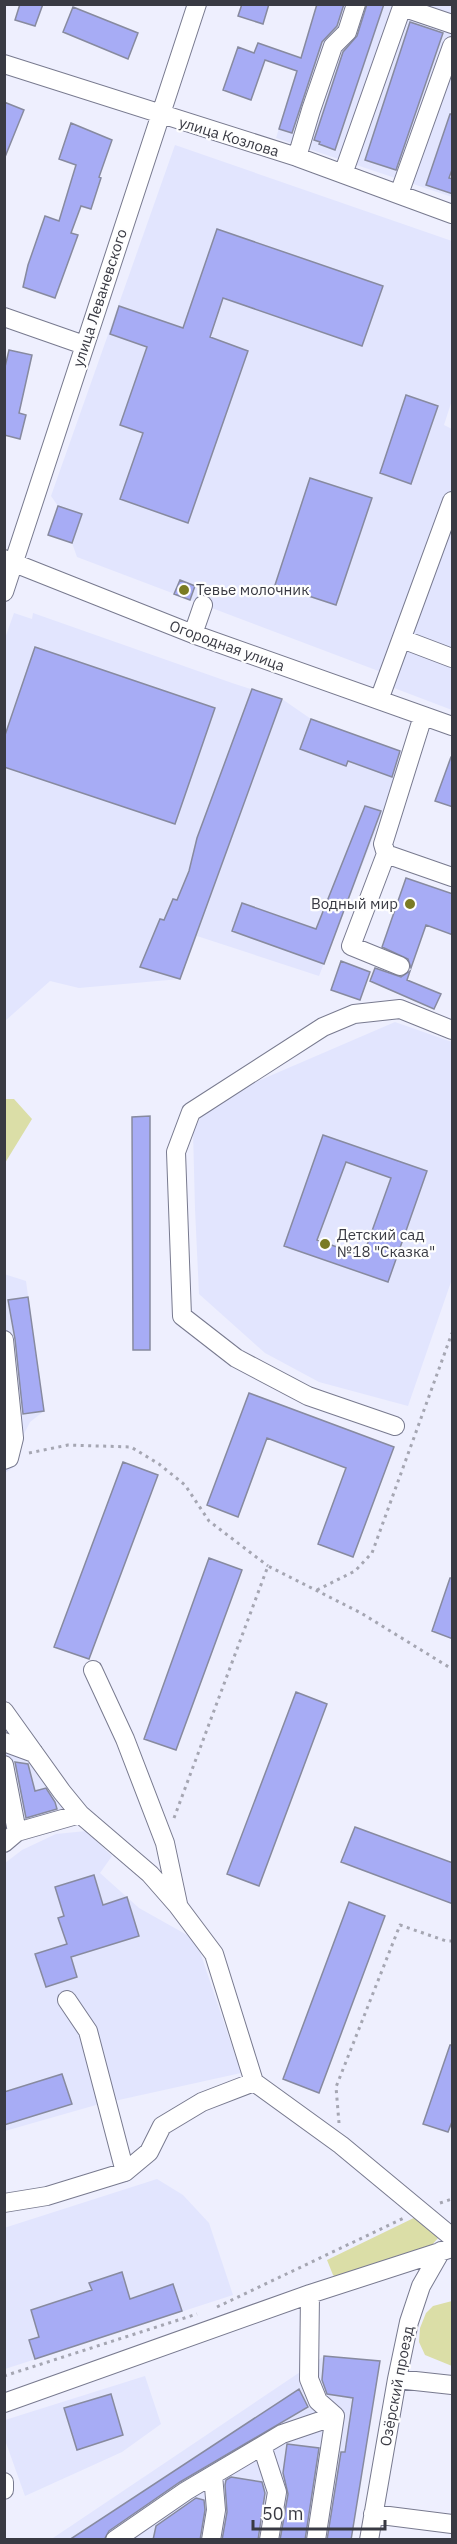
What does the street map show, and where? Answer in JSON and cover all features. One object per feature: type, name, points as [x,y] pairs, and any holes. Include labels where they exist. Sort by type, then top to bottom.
[{"type":"street","name":"улица Леваневского","points":[[4,592],[10,561],[197,4]]},
{"type":"street","points":[[297,157],[310,110],[333,46],[347,32],[356,4]]},
{"type":"street","points":[[343,174],[402,7],[453,24]]},
{"type":"street","points":[[399,194],[453,46]]},
{"type":"street","name":"улица Козлова","points":[[4,64],[161,116],[297,157],[453,214]]},
{"type":"street","points":[[4,317],[84,345]]},
{"type":"street","points":[[379,700],[448,529],[453,501]]},
{"type":"street","name":"Огородная улица","points":[[10,561],[193,634],[453,726]]},
{"type":"street","points":[[193,634],[203,605]]},
{"type":"street","points":[[402,639],[453,658]]},
{"type":"street","points":[[400,966],[351,946],[386,854],[383,844],[423,716]]},
{"type":"street","points":[[386,854],[453,877]]},
{"type":"street","points":[[394,1426],[308,1396],[236,1358],[182,1316],[176,1152],[191,1112],[323,1027],[354,1014],[400,1009],[453,1030]]},
{"type":"street","points":[[4,1340],[14,1438],[7,1459]]},
{"type":"street","points":[[93,1670],[125,1739],[165,1843],[178,1905]]},
{"type":"street","points":[[4,1711],[80,1814],[150,1874],[178,1905],[214,1954],[254,2082],[342,2145],[453,2236]]},
{"type":"street","points":[[4,1742],[34,1753]]},
{"type":"street","points":[[4,1765],[11,1837],[80,1814]]},
{"type":"street","points":[[67,2000],[88,2031],[124,2172]]},
{"type":"street","points":[[4,2203],[47,2196],[124,2172],[149,2152],[162,2126],[202,2102],[254,2082]]},
{"type":"street","points":[[4,2403],[310,2294],[447,2249]]},
{"type":"street","name":"Озёрский проезд","points":[[369,2540],[409,2322],[421,2286],[447,2249]]},
{"type":"street","points":[[310,2294],[309,2379],[318,2401],[334,2416]]},
{"type":"street","points":[[397,2379],[453,2385]]},
{"type":"street","points":[[115,2540],[136,2533],[213,2475],[282,2434],[334,2416]]},
{"type":"street","points":[[316,2540],[334,2416]]},
{"type":"street","points":[[262,2446],[278,2492],[268,2540]]},
{"type":"street","points":[[211,2540],[216,2510],[213,2475]]},
{"type":"street","points":[[4,2482],[4,2490]]},
{"type":"street","points":[[373,2514],[453,2524]]},
{"type":"path","points":[[316,1591],[355,1571],[372,1553],[453,1333]]},
{"type":"path","points":[[7,1459],[68,1444],[131,1447],[159,1464],[185,1485],[209,1521],[268,1566],[361,1613],[453,1669]]},
{"type":"path","points":[[165,1843],[268,1566]]},
{"type":"path","points":[[342,2145],[336,2087],[399,1925],[446,1941],[453,1941]]},
{"type":"path","points":[[214,2308],[422,2210],[453,2199]]},
{"type":"path","points":[[4,2376],[203,2312]]},
{"type":"shaded area","points":[[317,5],[452,5],[452,197],[276,138]]},
{"type":"shaded area","points":[[175,145],[452,241],[452,400],[444,425],[452,429],[452,710],[394,688],[397,678],[77,557],[72,543],[82,514],[58,506],[51,496]]},
{"type":"shaded area","points":[[14,613],[32,619],[33,613],[282,699],[311,719],[406,753],[319,976],[197,936],[180,979],[79,988],[50,981],[5,1021],[4,641]]},
{"type":"shaded area","name":"Детский сад №18 \"Сказка\"","points":[[395,1022],[452,1042],[452,1279],[408,1406],[319,1382],[265,1353],[199,1294],[195,1209],[193,1131],[209,1102]]},
{"type":"shaded area","points":[[4,1274],[26,1281],[44,1411],[30,1422],[18,1446],[14,1467],[5,1473]]},
{"type":"shaded area","points":[[5,1749],[30,1756],[53,1787],[68,1821],[34,1831],[5,1849]]},
{"type":"shaded area","points":[[86,1831],[112,1856],[100,1873],[139,1908],[196,1940],[241,2073],[96,2105],[5,2131],[5,1863],[22,1850],[56,1834]]},
{"type":"shaded area","points":[[157,2179],[183,2195],[209,2223],[233,2295],[5,2369],[4,2228]]},
{"type":"shaded area","points":[[324,2356],[380,2361],[351,2539],[50,2540]]},
{"type":"shaded area","points":[[145,2376],[161,2424],[122,2452],[25,2496],[5,2440],[5,2420]]},
{"type":"green space","points":[[5,1099],[14,1099],[32,1119],[5,1163]]},
{"type":"green space","points":[[422,2214],[439,2237],[432,2245],[337,2278],[333,2275],[327,2260]]},
{"type":"green space","points":[[452,2301],[452,2366],[425,2355],[419,2342],[420,2328],[426,2313],[433,2306]]},
{"type":"building","points":[[20,4],[43,4],[35,26],[15,20]]},
{"type":"building","points":[[242,4],[269,4],[263,24],[238,16]]},
{"type":"building","points":[[317,4],[344,4],[337,26],[322,42],[292,133],[279,129],[297,71],[265,60],[251,100],[223,90],[238,47],[254,53],[258,43],[301,58]]},
{"type":"building","points":[[367,4],[384,4],[335,150],[314,140],[343,52],[357,36]]},
{"type":"building","points":[[73,7],[138,33],[128,59],[63,32]]},
{"type":"building","points":[[410,22],[443,33],[396,170],[365,160]]},
{"type":"building","points":[[4,102],[24,110],[5,157],[4,157]]},
{"type":"building","points":[[450,114],[453,114],[453,167],[449,178],[453,179],[453,194],[426,185]]},
{"type":"building","points":[[71,123],[112,140],[91,209],[81,206],[71,233],[78,235],[55,298],[23,287],[45,216],[59,221],[76,165],[59,159]]},
{"type":"building","points":[[217,229],[383,286],[362,346],[223,298],[210,337],[248,351],[188,523],[120,499],[143,433],[120,425],[147,347],[110,334],[119,306],[183,328]]},
{"type":"building","points":[[9,350],[32,355],[19,413],[26,415],[20,439],[4,435],[4,371]]},
{"type":"building","points":[[406,395],[438,406],[411,484],[380,473]]},
{"type":"building","points":[[310,478],[372,498],[336,605],[275,585]]},
{"type":"building","points":[[58,506],[82,514],[72,543],[48,535]]},
{"type":"building","points":[[180,580],[195,586],[190,600],[174,594]]},
{"type":"building","points":[[35,647],[215,708],[175,824],[4,767],[4,738]]},
{"type":"building","points":[[252,689],[282,699],[180,979],[140,967],[160,919],[164,920],[173,899],[177,900],[189,871],[197,838]]},
{"type":"building","points":[[311,719],[400,751],[392,777],[348,761],[346,766],[300,749]]},
{"type":"building","points":[[451,757],[453,757],[453,807],[435,801]]},
{"type":"building","points":[[365,806],[381,811],[324,964],[232,931],[242,903],[316,929]]},
{"type":"building","points":[[406,878],[453,894],[453,935],[426,925],[411,968],[408,959],[382,947]]},
{"type":"building","points":[[341,961],[370,972],[360,1000],[331,990]]},
{"type":"building","points":[[375,968],[401,977],[410,971],[407,980],[441,994],[434,1009],[370,981]]},
{"type":"building","points":[[150,1116],[150,1350],[133,1350],[132,1117]]},
{"type":"building","points":[[323,1135],[427,1171],[388,1282],[284,1246]],"holes":[[[346,1162],[391,1178],[363,1256],[317,1240]]]},
{"type":"building","points":[[28,1297],[44,1411],[23,1414],[15,1339],[8,1300]]},
{"type":"building","points":[[249,1393],[394,1447],[353,1557],[318,1544],[346,1468],[267,1438],[238,1517],[207,1505]]},
{"type":"building","points":[[123,1462],[158,1475],[89,1659],[54,1647]]},
{"type":"building","points":[[209,1558],[242,1570],[176,1750],[144,1739]]},
{"type":"building","points":[[450,1578],[453,1578],[453,1639],[432,1631]]},
{"type":"building","points":[[296,1692],[327,1704],[259,1886],[227,1874]]},
{"type":"building","points":[[15,1762],[28,1764],[35,1791],[46,1788],[57,1809],[26,1818]]},
{"type":"building","points":[[355,1827],[453,1863],[453,1904],[341,1862]]},
{"type":"building","points":[[94,1875],[103,1905],[127,1897],[139,1936],[71,1957],[77,1977],[46,1987],[35,1954],[67,1944],[58,1918],[64,1916],[55,1887]]},
{"type":"building","points":[[349,1902],[385,1916],[319,2093],[283,2079]]},
{"type":"building","points":[[450,2045],[453,2045],[453,2119],[448,2132],[423,2124]]},
{"type":"building","points":[[62,2074],[72,2104],[4,2125],[4,2092]]},
{"type":"building","points":[[122,2272],[130,2299],[173,2284],[182,2311],[35,2359],[29,2340],[39,2337],[31,2310],[92,2290],[89,2283]]},
{"type":"building","points":[[324,2356],[380,2361],[351,2540],[327,2540],[341,2452],[345,2452],[353,2398],[327,2394],[322,2380]]},
{"type":"building","points":[[299,2389],[308,2407],[180,2482],[109,2531],[104,2540],[69,2540]]},
{"type":"building","points":[[111,2394],[123,2435],[77,2450],[64,2408]]},
{"type":"building","points":[[287,2444],[319,2448],[305,2540],[280,2540],[288,2494],[283,2473]]},
{"type":"building","points":[[231,2477],[262,2482],[265,2493],[258,2540],[222,2540],[227,2512],[225,2485],[226,2480]]},
{"type":"building","points":[[196,2498],[204,2500],[205,2510],[200,2540],[153,2540],[156,2526]]},
{"type":"place","name":"Тевье молочник","points":[[184,590]]},
{"type":"place","name":"Водный мир","points":[[410,904]]},
{"type":"place","name":"Детский сад №18 \"Сказка\"","points":[[325,1244]]}]
